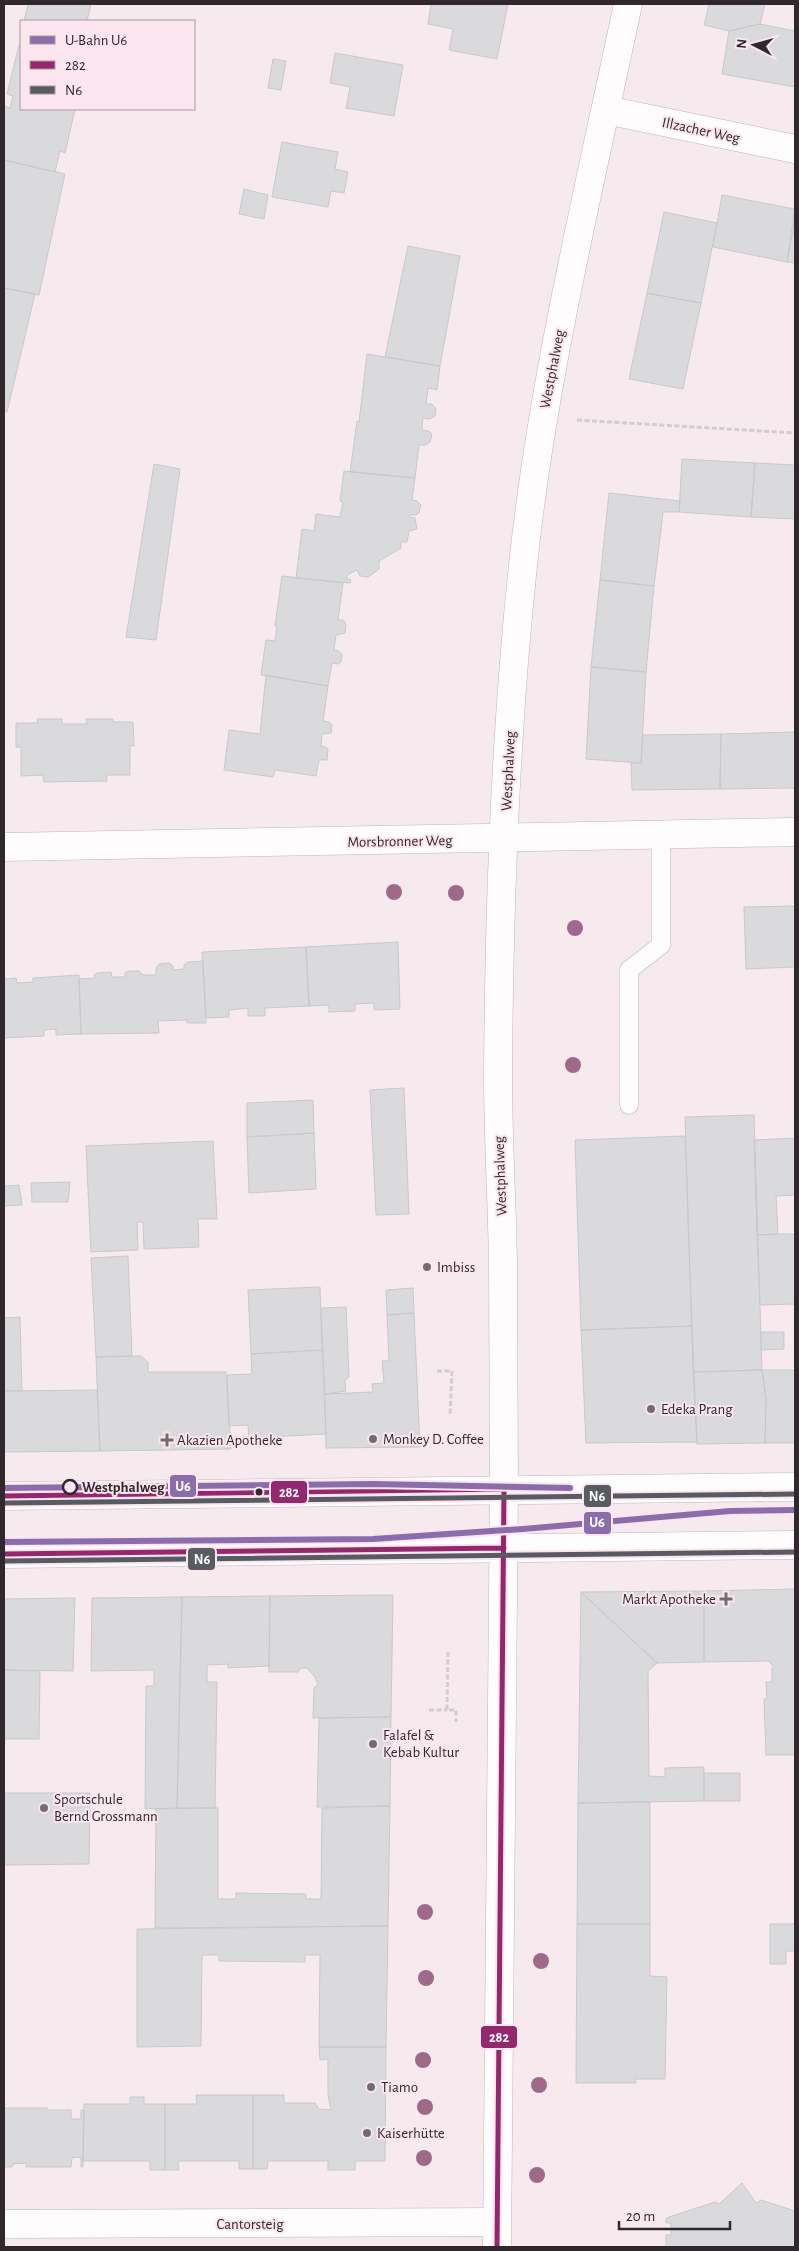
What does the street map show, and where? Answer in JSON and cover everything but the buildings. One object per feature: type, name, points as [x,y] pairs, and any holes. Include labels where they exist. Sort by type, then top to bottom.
[{"type":"street","name":"Westphalweg","points":[[497,2235],[504,1548],[503,1262],[498,1079],[504,839],[514,666],[523,565],[535,470],[553,357],[628,4]]},
{"type":"street","name":"Illzacher Weg","points":[[606,110],[795,150]]},
{"type":"street","name":"Morsbronner Weg","points":[[4,848],[795,832]]},
{"type":"street","points":[[4,1496],[795,1487]]},
{"type":"street","points":[[4,1554],[795,1545]]},
{"type":"street","name":"Cantorsteig","points":[[4,2224],[497,2235]]},
{"type":"lane","points":[[629,1105],[629,970],[661,944],[661,836]]},
{"type":"path","points":[[576,420],[795,433]]},
{"type":"path","points":[[437,1370],[452,1371],[450,1414]]},
{"type":"path","points":[[447,1710],[448,1652]]},
{"type":"path","points":[[429,1710],[456,1710],[456,1722]]},
{"type":"metro line","name":"U6","points":[[4,1488],[373,1484],[570,1488]]},
{"type":"metro line","name":"U6","points":[[4,1542],[373,1539],[523,1529],[730,1511],[795,1510]]},
{"type":"transit line","name":"282","points":[[4,1496],[504,1489],[497,2247]]},
{"type":"transit line","name":"N6","points":[[4,1503],[795,1494]]},
{"type":"transit line","name":"282","points":[[4,1554],[504,1548]]},
{"type":"transit line","name":"N6","points":[[4,1561],[795,1552]]},
{"type":"place","name":"Imbiss","points":[[427,1267]]},
{"type":"place","name":"Edeka Prang","points":[[651,1409]]},
{"type":"place","name":"Monkey D. Coffee","points":[[373,1439]]},
{"type":"place","name":"Akazien Apotheke","points":[[167,1440]]},
{"type":"place","name":"Westphalweg","points":[[70,1487]]},
{"type":"place","name":"Markt Apotheke","points":[[726,1599]]},
{"type":"place","name":"Falafel & Kebab Kultur","points":[[373,1744]]},
{"type":"place","name":"Sportschule Bernd Grossmann","points":[[44,1808]]},
{"type":"place","name":"Tiamo","points":[[371,2087]]},
{"type":"place","name":"Kaiserhütte","points":[[367,2133]]}]
